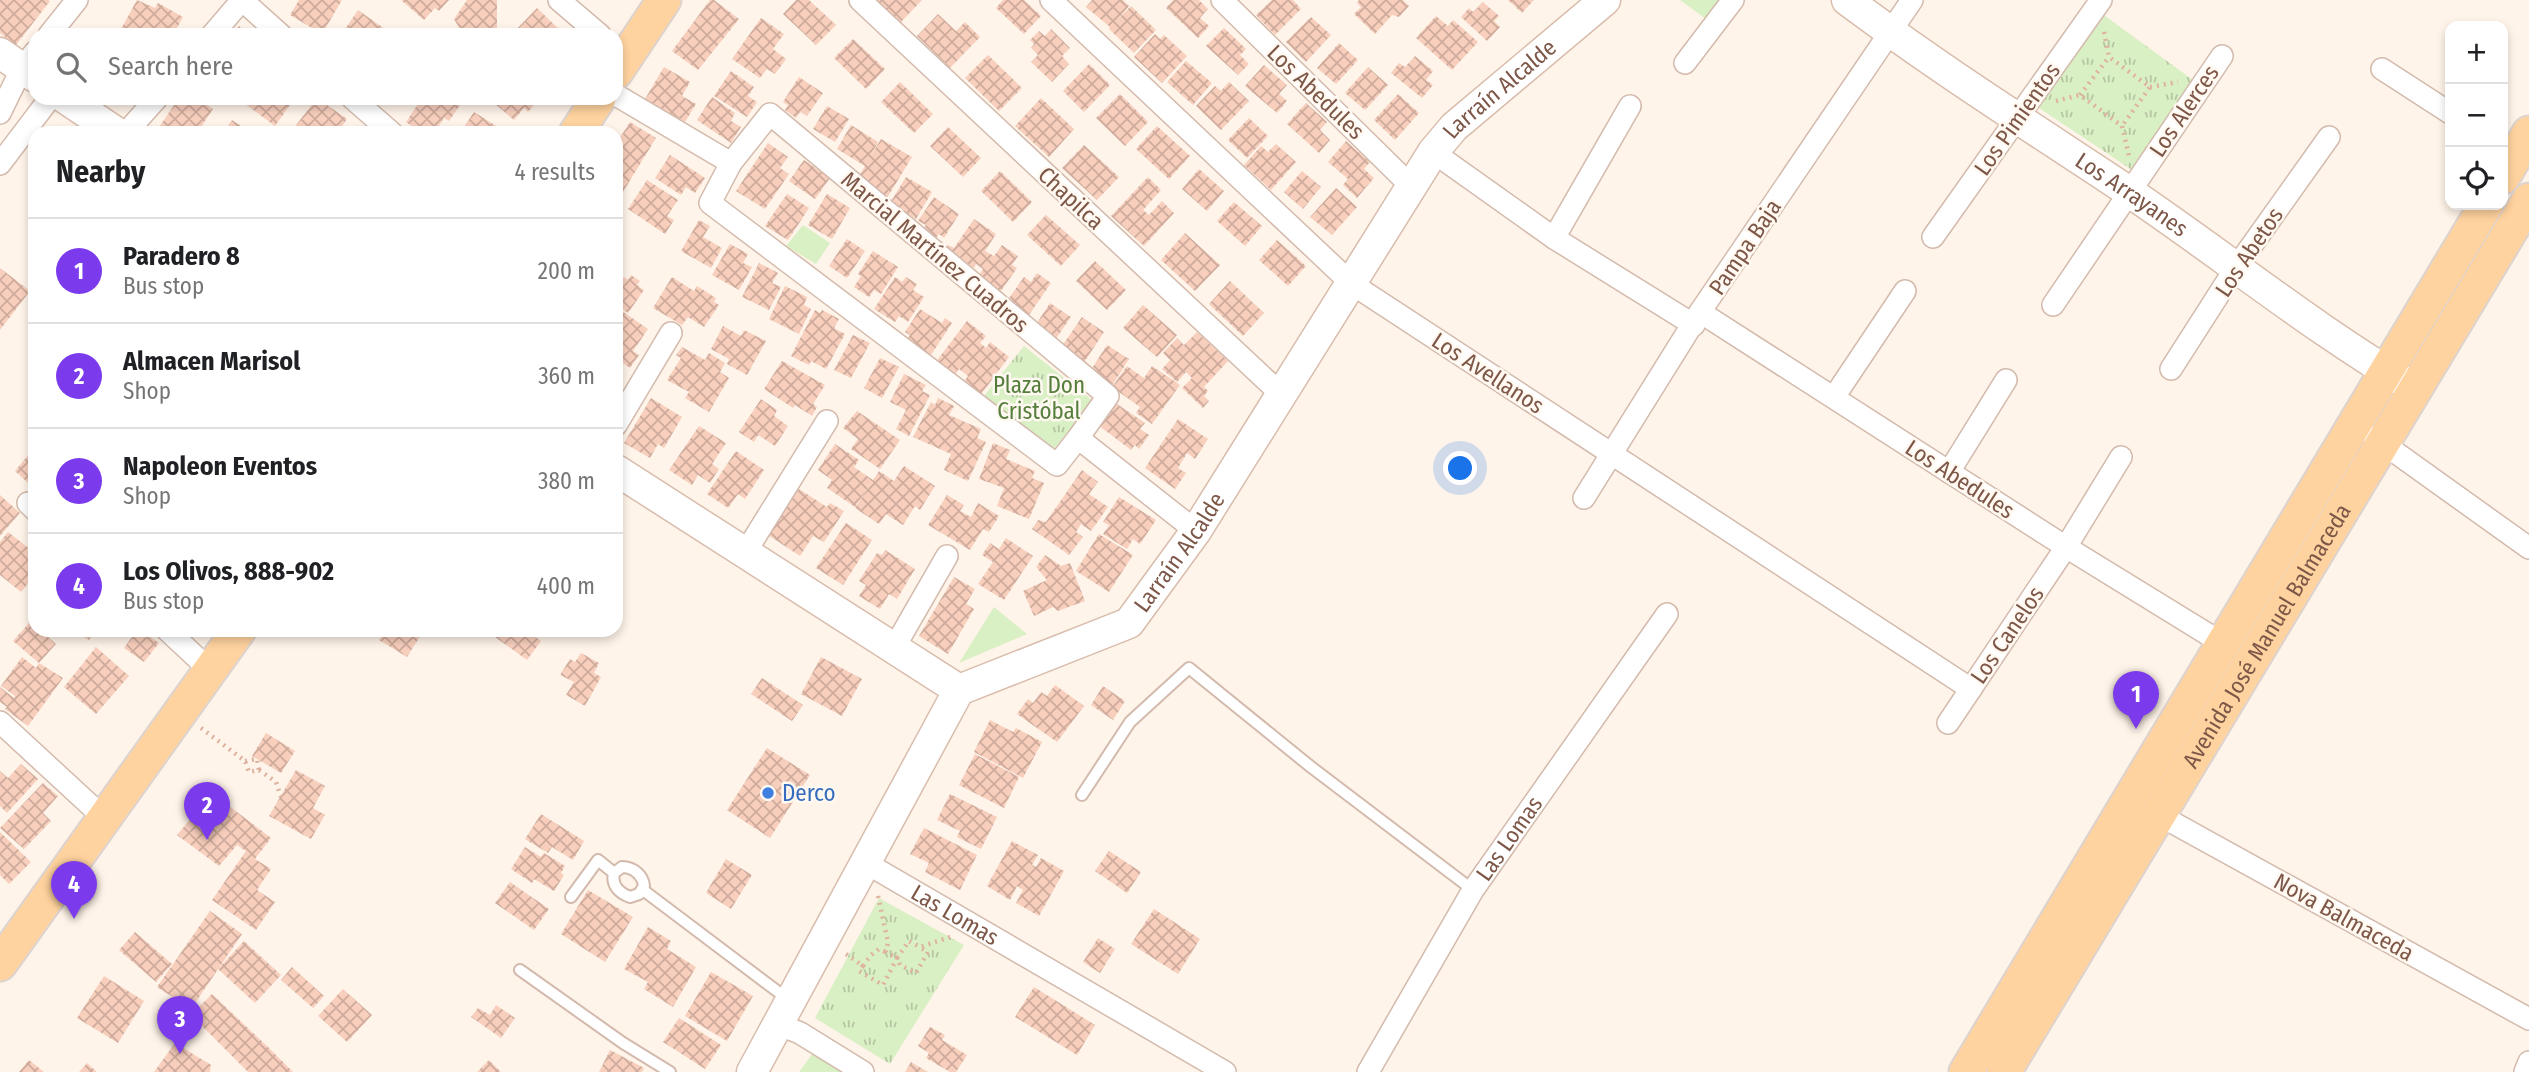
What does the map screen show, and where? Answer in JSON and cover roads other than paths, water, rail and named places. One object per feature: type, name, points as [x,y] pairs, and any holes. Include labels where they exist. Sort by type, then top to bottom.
[{"type":"main road","points":[[623,55],[664,0]]},
{"type":"main road","points":[[581,126],[594,105]]},
{"type":"main road","name":"Avenida José Manuel Balmaceda","points":[[2004,1072],[2529,200]]},
{"type":"main road","name":"Avenida José Manuel Balmaceda","points":[[1966,1072],[2483,210]]},
{"type":"main road","points":[[0,964],[234,637]]},
{"type":"street","points":[[55,28],[77,0]]},
{"type":"street","points":[[559,0],[592,28]]},
{"type":"street","name":"Chapilca","points":[[860,0],[1282,395]]},
{"type":"street","name":"Los Avellanos","points":[[1051,0],[1352,284],[1970,689]]},
{"type":"street","name":"Los Abedules","points":[[1222,0],[1410,185]]},
{"type":"street","name":"Larraín Alcalde","points":[[959,690],[1129,623],[1196,531],[1433,152],[1454,127],[1605,0]]},
{"type":"street","points":[[1685,63],[1732,0]]},
{"type":"street","name":"Los Arrayanes","points":[[1847,0],[2017,120],[2129,192],[2235,269],[2416,389]]},
{"type":"street","name":"Pampa Baja","points":[[1584,498],[1697,319],[1913,0]]},
{"type":"street","name":"Los Pimientos","points":[[1933,237],[2101,0]]},
{"type":"street","points":[[218,28],[242,1],[273,28]]},
{"type":"street","name":"Los Alerces","points":[[2053,305],[2222,56]]},
{"type":"street","points":[[0,113],[23,63]]},
{"type":"street","points":[[2382,69],[2445,110]]},
{"type":"street","points":[[623,99],[731,163]]},
{"type":"street","points":[[29,126],[45,105]]},
{"type":"street","points":[[75,105],[107,126]]},
{"type":"street","points":[[132,126],[151,105]]},
{"type":"street","points":[[360,105],[384,126]]},
{"type":"street","points":[[1554,238],[1630,106]]},
{"type":"street","name":"Marcial Martínez Cuadros","points":[[770,114],[1108,396],[1078,438],[1057,465],[710,203],[731,163],[770,114]]},
{"type":"street","points":[[0,164],[28,127]]},
{"type":"street","name":"Los Abetos","points":[[2171,369],[2235,269],[2329,137]]},
{"type":"street","name":"Los Abedules","points":[[1433,152],[1554,238],[1835,397],[2066,547],[2222,643]]},
{"type":"street","points":[[1835,397],[1905,291]]},
{"type":"street","points":[[623,413],[671,333]]},
{"type":"street","points":[[1949,472],[2006,380]]},
{"type":"street","points":[[745,553],[827,421]]},
{"type":"street","points":[[2355,424],[2529,548]]},
{"type":"street","points":[[1078,438],[1196,531]]},
{"type":"street","name":"Los Canelos","points":[[1948,723],[2066,547],[2120,457]]},
{"type":"street","points":[[623,475],[959,690],[752,1072]]},
{"type":"street","points":[[894,648],[947,556]]},
{"type":"street","name":"Las Lomas","points":[[1368,1072],[1473,890],[1667,614]]},
{"type":"street","points":[[175,637],[211,671]]},
{"type":"street","points":[[0,722],[103,817]]},
{"type":"street","name":"Nova Balmaceda","points":[[2159,814],[2529,1019]]},
{"type":"street","name":"Las Lomas","points":[[866,863],[1225,1072]]},
{"type":"street","points":[[786,1013],[800,1033],[863,1072]]},
{"type":"street","points":[[2525,1072],[2529,1062]]},
{"type":"lane","points":[[1082,795],[1130,722],[1189,668],[1311,767],[1473,890]]},
{"type":"lane","points":[[571,897],[598,860],[614,873]]},
{"type":"lane","points":[[622,867],[632,869],[642,876],[643,890],[635,896],[625,895],[613,883],[614,873],[622,867]]},
{"type":"lane","points":[[643,890],[786,1013]]},
{"type":"lane","points":[[520,970],[670,1072]]},
{"type":"place","name":"Paradero 8","points":[[2136,729]]},
{"type":"place","name":"Derco","points":[[768,793]]},
{"type":"place","name":"Almacen Marisol","points":[[207,840]]},
{"type":"place","name":"Los Olivos, 888-902","points":[[74,919]]},
{"type":"place","name":"Napoleon Eventos","points":[[180,1054]]},
{"type":"park label","name":"Plaza Don Cristóbal","points":[[1039,398]]}]
